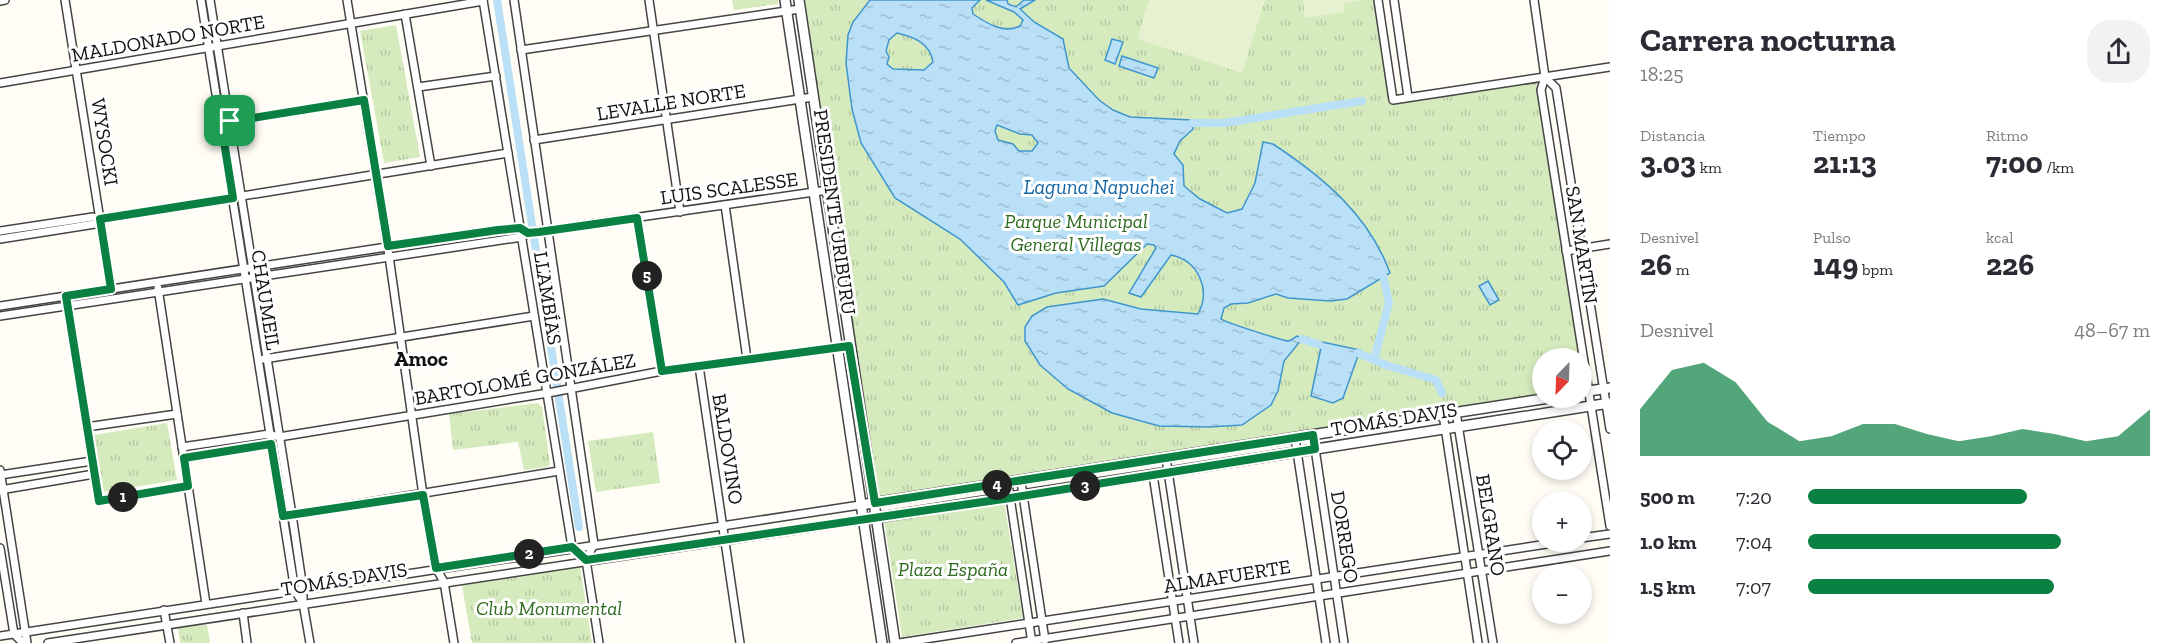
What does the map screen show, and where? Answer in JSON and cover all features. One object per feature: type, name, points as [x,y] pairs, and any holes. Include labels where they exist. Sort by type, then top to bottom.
[{"type":"street","points":[[0,1],[5,0]]},
{"type":"street","name":"WYSOCKI","points":[[65,0],[111,289]]},
{"type":"street","name":"CHAUMEIL","points":[[201,0],[269,434],[283,516],[310,643]]},
{"type":"street","name":"CHAUMEIL","points":[[210,0],[292,514],[299,590]]},
{"type":"street","points":[[347,0],[402,337],[423,495],[436,568],[444,582],[454,643]]},
{"type":"street","name":"MALDONADO NORTE","points":[[0,83],[483,0]]},
{"type":"street","name":"LLAMBÍAS","points":[[483,0],[520,228]]},
{"type":"street","name":"LLAMBÍAS","points":[[514,0],[569,389],[594,544]]},
{"type":"street","points":[[649,0],[680,212]]},
{"type":"street","name":"PRESIDENTE URIBURU","points":[[785,0],[882,643]]},
{"type":"street","points":[[1378,0],[1393,100],[1610,66]]},
{"type":"street","points":[[1394,0],[1408,98]]},
{"type":"street","name":"SAN MARTÍN","points":[[1534,0],[1545,76],[1541,90],[1579,348]]},
{"type":"street","points":[[521,50],[787,11],[800,5]]},
{"type":"street","name":"PRESIDENTE URIBURU","points":[[800,5],[849,346],[897,643]]},
{"type":"street","points":[[405,14],[431,166]]},
{"type":"street","points":[[418,87],[495,76]]},
{"type":"street","name":"SAN MARTÍN","points":[[1545,76],[1556,88],[1581,248],[1607,388],[1610,429]]},
{"type":"street","name":"LEVALLE NORTE","points":[[534,140],[813,97]]},
{"type":"street","points":[[221,123],[364,100]]},
{"type":"street","points":[[0,231],[93,217],[100,219],[508,153]]},
{"type":"street","name":"LUIS SCALESSE","points":[[0,316],[539,232],[828,190]]},
{"type":"street","points":[[725,205],[747,359]]},
{"type":"street","points":[[637,218],[662,371]]},
{"type":"street","points":[[0,239],[94,224],[100,219]]},
{"type":"street","points":[[0,306],[520,228],[525,235]]},
{"type":"street","name":"LLAMBÍAS","points":[[525,235],[534,316],[551,393],[572,547]]},
{"type":"street","points":[[1566,251],[1610,244]]},
{"type":"street","points":[[157,282],[206,604]]},
{"type":"street","points":[[66,296],[99,501],[188,486]]},
{"type":"street","points":[[259,360],[534,316]]},
{"type":"street","name":"BARTOLOMÉ GONZÁLEZ","points":[[182,447],[269,434],[279,436],[412,416],[551,393],[662,371],[849,346]]},
{"type":"street","name":"BALDOVINO","points":[[699,366],[740,643]]},
{"type":"street","points":[[1592,391],[1607,388]]},
{"type":"street","name":"TOMÁS DAVIS","points":[[0,636],[723,524],[1008,484],[1532,401]]},
{"type":"street","name":"TOMÁS DAVIS","points":[[1592,405],[1608,403]]},
{"type":"street","name":"TOMÁS DAVIS","points":[[48,643],[725,538],[1023,496],[1572,408]]},
{"type":"street","name":"SAN MARTÍN","points":[[1591,408],[1610,526]]},
{"type":"street","name":"BELGRANO","points":[[1456,412],[1493,643]]},
{"type":"street","points":[[86,428],[177,414]]},
{"type":"street","name":"BELGRANO","points":[[1443,414],[1478,643]]},
{"type":"street","name":"DORREGO","points":[[1313,435],[1344,643]]},
{"type":"street","points":[[184,458],[271,444],[279,436]]},
{"type":"street","name":"DORREGO","points":[[1295,438],[1326,643]]},
{"type":"street","points":[[1166,458],[1194,643]]},
{"type":"street","points":[[0,475],[92,461]]},
{"type":"street","points":[[0,470],[26,632],[25,643]]},
{"type":"street","points":[[283,516],[560,471]]},
{"type":"street","points":[[2,490],[94,474]]},
{"type":"street","points":[[1153,475],[1179,643]]},
{"type":"street","points":[[1021,482],[1045,641]]},
{"type":"street","points":[[1008,484],[1032,642]]},
{"type":"street","points":[[1592,536],[1610,534]]},
{"type":"street","points":[[594,544],[586,560],[599,643]]},
{"type":"street","name":"ALMAFUERTE","points":[[897,643],[1532,546]]},
{"type":"street","points":[[572,547],[586,560]]},
{"type":"street","points":[[0,548],[14,634],[25,643]]},
{"type":"street","name":"ALMAFUERTE","points":[[1016,643],[1045,641],[1175,618],[1610,551]]},
{"type":"street","points":[[164,610],[170,643]]},
{"type":"street","points":[[243,613],[247,643]]},
{"type":"green space","points":[[732,0],[778,0],[778,4],[734,10]]},
{"type":"green space","name":"Parque Municipal General Villegas","points":[[804,0],[1375,0],[1391,103],[1536,81],[1579,348],[1532,348],[1532,397],[878,499]]},
{"type":"green space","points":[[1149,0],[1265,0],[1242,73],[1137,39]]},
{"type":"green space","points":[[1303,0],[1366,0],[1344,3],[1345,12],[1305,18]]},
{"type":"green space","points":[[396,25],[420,157],[384,163],[360,31]]},
{"type":"green space","points":[[538,403],[542,407],[550,464],[547,467],[524,470],[518,442],[453,450],[449,414]]},
{"type":"green space","points":[[167,423],[177,480],[104,492],[94,435]]},
{"type":"green space","points":[[653,432],[660,483],[596,492],[588,441]]},
{"type":"green space","name":"Plaza España","points":[[1004,501],[1023,618],[902,637],[884,519]]},
{"type":"green space","name":"Club Monumental","points":[[580,567],[592,643],[472,643],[462,585]]},
{"type":"green space","points":[[207,625],[210,643],[180,643],[178,628]]},
{"type":"water","name":"Laguna Napuchei","points":[[870,0],[980,0],[972,8],[973,14],[996,27],[1008,29],[1020,26],[1023,20],[1014,12],[986,0],[1007,0],[1008,4],[1016,7],[1024,0],[1035,0],[1020,9],[1034,22],[1063,39],[1069,68],[1099,100],[1113,110],[1130,117],[1191,120],[1193,129],[1180,141],[1174,154],[1183,165],[1184,186],[1200,199],[1227,213],[1242,209],[1255,183],[1263,142],[1273,144],[1326,184],[1357,215],[1381,252],[1390,273],[1347,299],[1330,301],[1288,298],[1276,294],[1248,303],[1231,304],[1224,308],[1221,319],[1225,321],[1288,341],[1297,336],[1302,339],[1284,361],[1278,391],[1271,405],[1242,425],[1159,426],[1112,413],[1068,389],[1040,365],[1025,341],[1025,327],[1032,316],[1047,307],[1103,299],[1141,309],[1198,314],[1202,305],[1203,286],[1195,270],[1181,258],[1171,255],[1141,297],[1129,293],[1156,248],[1154,245],[1147,244],[1104,286],[1056,293],[1018,305],[1004,282],[960,239],[895,198],[861,143],[852,109],[846,63],[848,35],[853,22]],"holes":[[[897,33],[925,46],[933,62],[924,70],[893,69],[887,64],[889,57],[886,51],[889,40]],[[997,125],[1020,134],[1032,135],[1038,143],[1032,151],[1019,151],[1013,144],[998,140],[995,131]]]},
{"type":"water","points":[[1112,39],[1123,42],[1115,64],[1105,60]]},
{"type":"water","points":[[1122,56],[1158,68],[1154,78],[1119,66]]},
{"type":"water","points":[[1488,281],[1499,300],[1490,305],[1479,286]]},
{"type":"water","points":[[1322,342],[1360,350],[1343,398],[1333,403],[1311,396]]},
{"type":"waterway","points":[[497,0],[579,527]]},
{"type":"waterway","points":[[1192,123],[1224,123],[1362,101]]},
{"type":"waterway","points":[[1374,360],[1389,302],[1383,276]]},
{"type":"waterway","points":[[1302,339],[1320,345]]},
{"type":"waterway","points":[[1358,353],[1386,365],[1436,380],[1442,393]]},
{"type":"district","name":"Amoc","points":[[421,358]]},
{"type":"route","points":[[364,100],[388,246],[520,228],[528,233],[548,232],[637,218],[662,371],[849,346],[875,503],[1313,435],[1315,449],[1010,498],[586,560],[572,547],[436,568],[423,495],[283,516],[271,444],[184,458],[188,486],[99,501],[66,296],[111,289],[100,219],[233,198],[221,123],[230,121],[364,100]]}]
